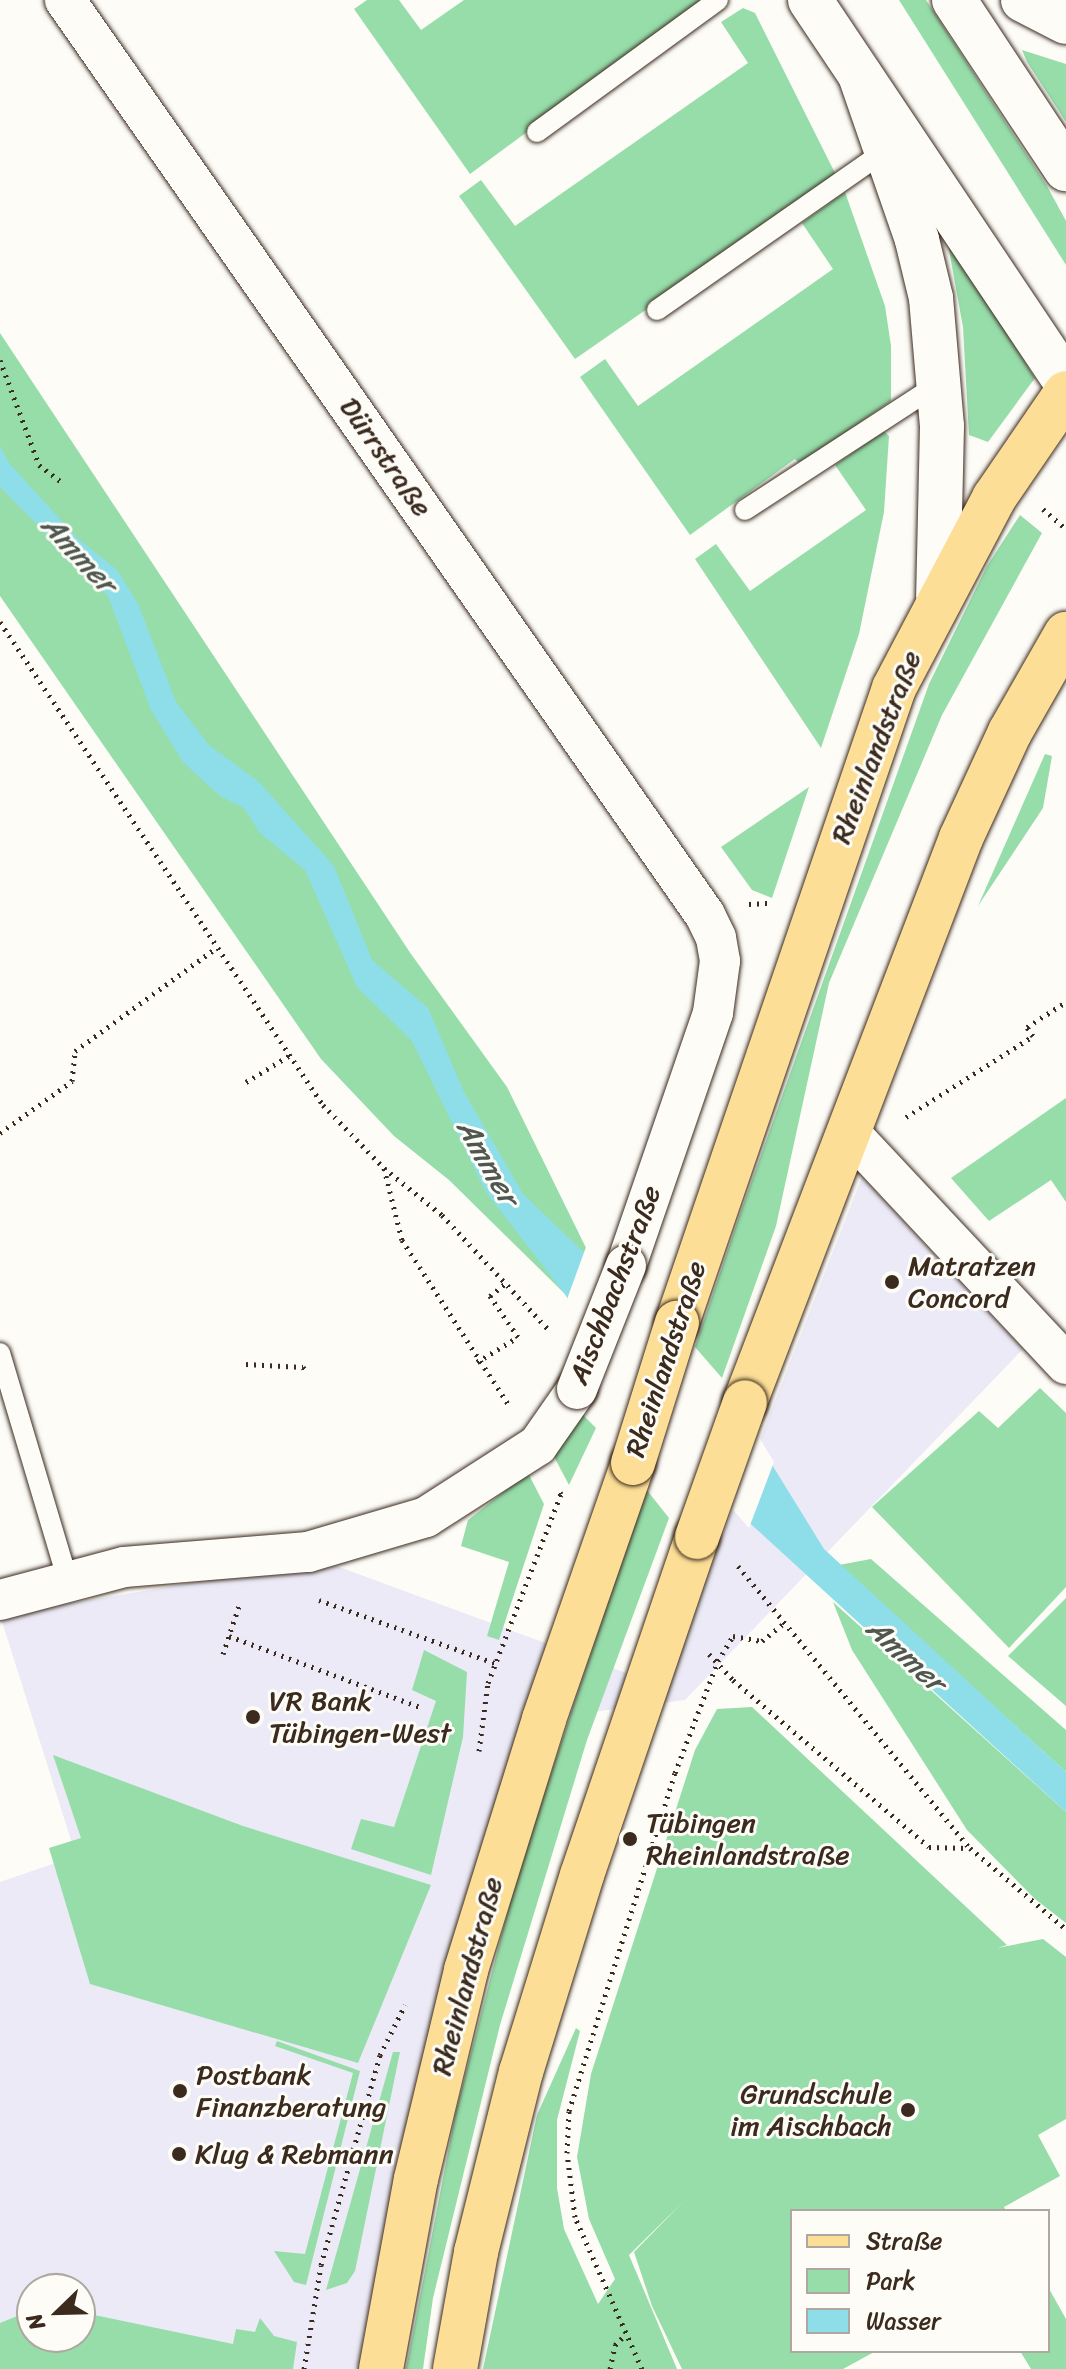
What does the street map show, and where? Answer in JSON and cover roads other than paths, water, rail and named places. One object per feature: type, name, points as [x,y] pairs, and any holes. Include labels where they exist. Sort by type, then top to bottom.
[{"type":"main road","points":[[810,0],[1066,383]]},
{"type":"main road","points":[[954,0],[1066,169]]},
{"type":"main road","points":[[1023,0],[1066,22]]},
{"type":"main road","points":[[860,75],[931,298],[940,383],[938,597]]},
{"type":"main road","name":"Rheinlandstraße","points":[[381,2369],[416,2179],[466,1970],[535,1747],[894,688],[938,597],[994,498],[1066,393]]},
{"type":"main road","points":[[455,2369],[476,2252],[521,2072],[582,1875],[697,1537],[745,1402],[855,1139],[961,838],[1055,667],[1066,634]]},
{"type":"street","name":"Dürrstraße","points":[[65,0],[705,915]]},
{"type":"street","name":"Aischbachstraße","points":[[0,1600],[68,1581],[183,1558],[308,1552],[368,1538],[426,1517],[538,1445],[577,1389],[626,1265],[713,1013],[720,961],[705,915]]},
{"type":"street","points":[[855,1139],[1066,1364]]},
{"type":"lane","points":[[537,132],[718,0]]},
{"type":"lane","points":[[657,310],[886,150]]},
{"type":"lane","points":[[745,510],[940,383]]},
{"type":"lane","points":[[0,1353],[68,1581]]},
{"type":"water","name":"Ammer","points":[[0,446],[9,463],[76,537],[117,570],[138,604],[176,702],[209,745],[259,782],[334,866],[372,960],[428,1008],[464,1092],[523,1194],[724,1387],[824,1549],[1066,1772],[1066,1812],[742,1516],[607,1360],[564,1293],[486,1192],[412,1041],[357,987],[305,870],[260,833],[244,808],[220,796],[183,762],[151,710],[108,596],[0,487]]},
{"type":"place","name":"Matratzen Concord","points":[[892,1282]]},
{"type":"place","name":"VR Bank Tübingen-West","points":[[253,1717]]},
{"type":"place","name":"Tübingen Rheinlandstraße","points":[[630,1839]]},
{"type":"place","name":"Postbank Finanzberatung","points":[[180,2091]]},
{"type":"place","name":"Grundschule im Aischbach","points":[[908,2110]]},
{"type":"place","name":"Klug & Rebmann","points":[[179,2154]]}]
